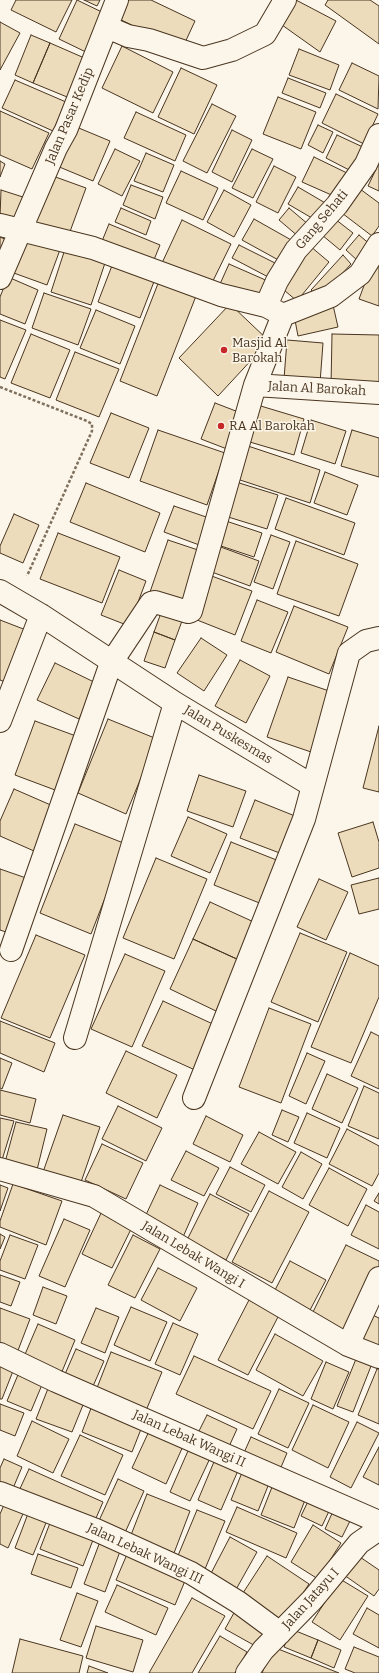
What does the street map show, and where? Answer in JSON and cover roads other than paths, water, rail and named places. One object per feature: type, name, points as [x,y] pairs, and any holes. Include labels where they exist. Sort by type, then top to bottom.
[{"type":"street","name":"Jalan Pasar Kedip","points":[[0,278],[10,228],[66,130],[117,0]]},
{"type":"street","points":[[107,27],[128,36],[148,40],[203,58],[232,50],[265,34],[285,0]]},
{"type":"street","name":"Gang Sehati","points":[[111,663],[151,603],[155,602],[188,612],[191,611],[255,385],[274,310],[276,281],[296,250],[337,205],[366,164],[379,136]]},
{"type":"street","points":[[10,228],[93,248],[221,295],[274,310],[331,296],[360,274],[379,244]]},
{"type":"street","name":"Jalan Al Barokah","points":[[255,385],[379,392]]},
{"type":"street","name":"Jalan Puskesmas","points":[[8,595],[41,615],[111,663],[313,786]]},
{"type":"street","points":[[0,721],[41,615]]},
{"type":"street","points":[[194,1098],[201,1084],[304,819],[349,653],[366,641],[379,638]]},
{"type":"street","points":[[11,950],[111,663]]},
{"type":"street","points":[[75,1038],[175,703]]},
{"type":"street","name":"Jalan Lebak Wangi I","points":[[0,1169],[94,1196],[348,1345],[379,1357]]},
{"type":"street","points":[[348,1345],[379,1278]]},
{"type":"street","name":"Jalan Lebak Wangi II","points":[[0,1354],[56,1381],[379,1522]]},
{"type":"street","name":"Jalan Lebak Wangi III","points":[[0,1493],[96,1530],[191,1574],[238,1602],[280,1633]]},
{"type":"street","name":"Jalan Jatayu I","points":[[246,1673],[263,1650],[312,1600],[360,1543],[379,1529]]},
{"type":"place","name":"Masjid Al Barokah","points":[[224,350]]},
{"type":"place","name":"RA Al Barokah","points":[[221,426]]}]
